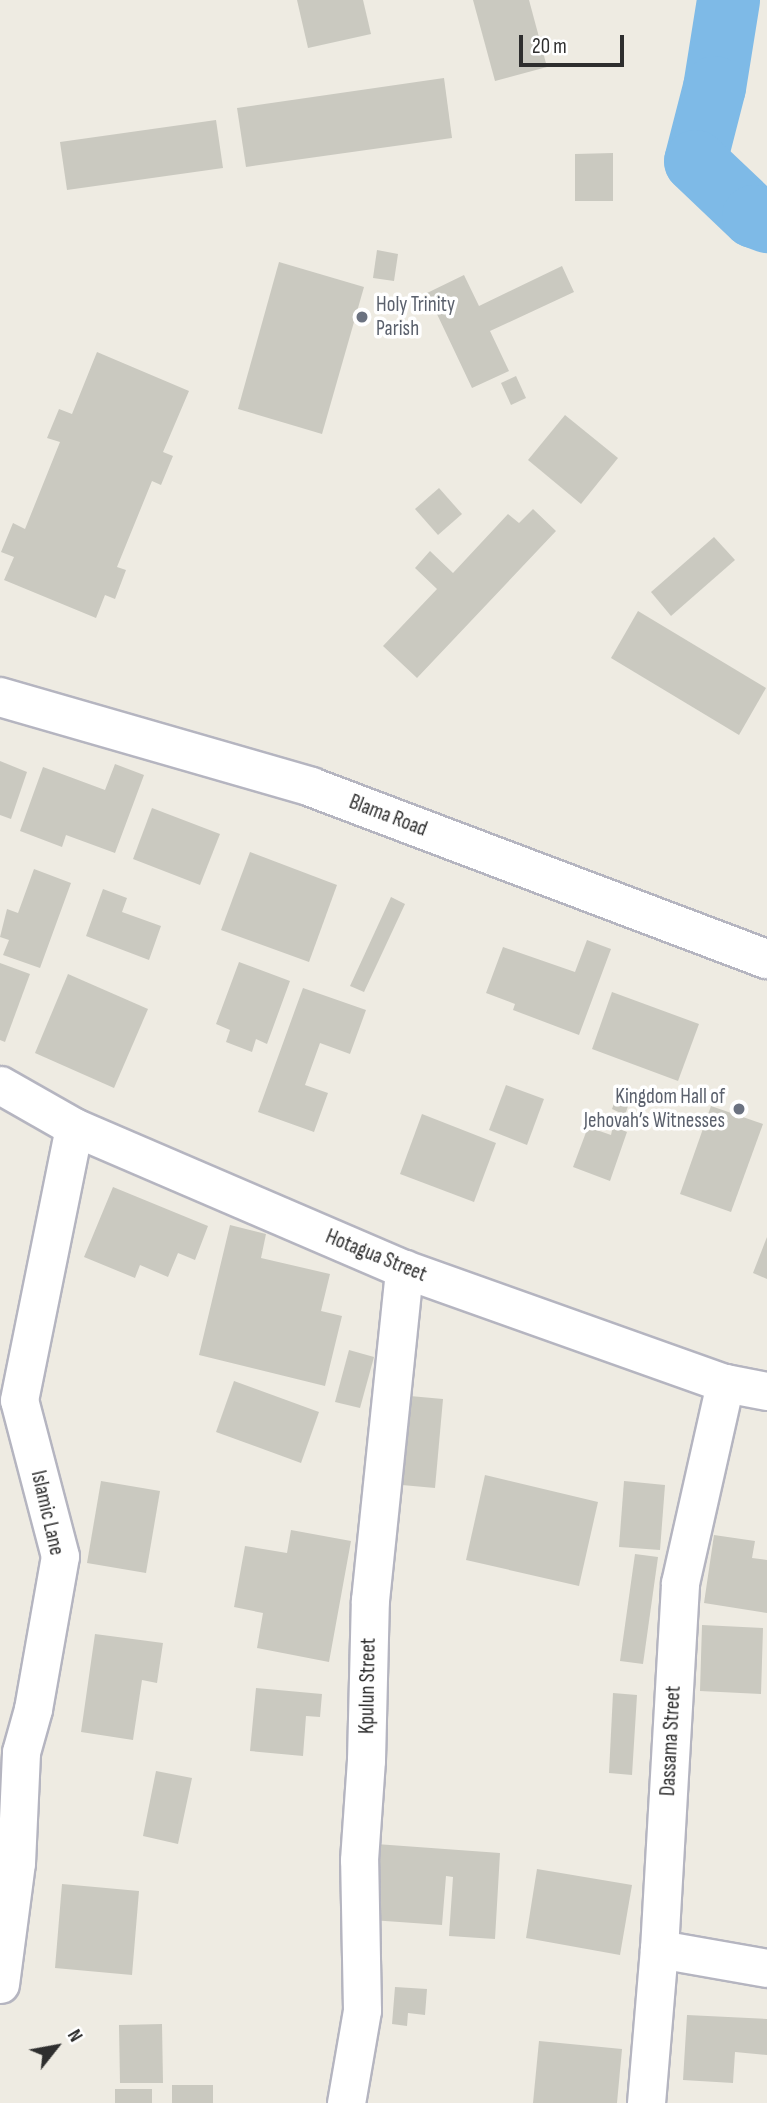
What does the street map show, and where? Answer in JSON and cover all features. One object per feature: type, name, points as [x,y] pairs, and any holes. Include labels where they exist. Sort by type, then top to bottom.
[{"type":"street","name":"Blama Road","points":[[0,697],[311,787],[767,959]]},
{"type":"street","name":"Hotagua Street","points":[[0,1085],[74,1127],[404,1269],[725,1383],[767,1391]]},
{"type":"street","name":"Islamic Lane","points":[[0,1984],[16,1863],[10,1749],[33,1709],[60,1556],[19,1399],[74,1127]]},
{"type":"street","name":"Kpulun Street","points":[[346,2103],[362,2010],[359,1860],[366,1760],[370,1600],[404,1269]]},
{"type":"street","name":"Dassama Street","points":[[646,2103],[659,1949],[680,1583],[725,1383]]},
{"type":"street","points":[[659,1949],[767,1968]]},
{"type":"building","points":[[297,0],[363,0],[371,34],[308,48]]},
{"type":"building","points":[[473,0],[529,0],[547,67],[495,81]]},
{"type":"building","points":[[444,78],[452,138],[246,167],[237,108]]},
{"type":"building","points":[[216,120],[223,168],[67,190],[60,142]]},
{"type":"building","points":[[613,153],[613,201],[575,201],[575,154]]},
{"type":"building","points":[[377,250],[398,254],[394,281],[373,278]]},
{"type":"building","points":[[279,262],[364,287],[322,434],[238,409]]},
{"type":"building","points":[[562,266],[574,292],[490,331],[509,371],[472,388],[427,293],[464,275],[479,306]]},
{"type":"building","points":[[97,352],[189,391],[163,452],[173,456],[161,485],[152,481],[117,567],[126,570],[115,599],[105,595],[96,618],[4,580],[14,557],[1,552],[13,523],[25,529],[60,442],[47,438],[59,409],[72,414]]},
{"type":"building","points":[[516,376],[526,398],[511,405],[501,383]]},
{"type":"building","points":[[565,415],[618,458],[581,504],[528,460]]},
{"type":"building","points":[[439,488],[462,514],[438,535],[415,509]]},
{"type":"building","points":[[533,509],[556,531],[417,678],[383,646],[437,589],[415,568],[430,551],[453,573],[508,514],[519,523]]},
{"type":"building","points":[[714,537],[735,560],[671,616],[651,592]]},
{"type":"building","points":[[638,611],[766,688],[739,735],[611,658]]},
{"type":"building","points":[[0,761],[27,772],[11,819],[0,815]]},
{"type":"building","points":[[115,764],[144,775],[115,853],[66,835],[62,847],[20,831],[43,767],[105,790]]},
{"type":"building","points":[[152,808],[220,834],[200,885],[133,859]]},
{"type":"building","points":[[250,852],[337,885],[309,962],[221,930]]},
{"type":"building","points":[[34,869],[71,883],[40,968],[3,955],[9,940],[0,937],[7,909],[18,913]]},
{"type":"building","points":[[103,889],[127,898],[122,912],[161,926],[149,960],[86,936]]},
{"type":"building","points":[[391,897],[405,904],[364,992],[350,986]]},
{"type":"building","points":[[587,940],[611,949],[579,1035],[513,1010],[515,1004],[486,993],[503,947],[575,972]]},
{"type":"building","points":[[239,962],[290,981],[267,1044],[256,1039],[252,1052],[226,1042],[230,1030],[216,1024]]},
{"type":"building","points":[[0,963],[30,974],[5,1042],[0,1040]]},
{"type":"building","points":[[68,974],[148,1009],[114,1088],[35,1053]]},
{"type":"building","points":[[303,988],[366,1010],[350,1054],[320,1043],[305,1085],[328,1093],[314,1132],[258,1112]]},
{"type":"building","points":[[612,992],[699,1024],[678,1081],[592,1049]]},
{"type":"building","points":[[506,1085],[544,1099],[527,1145],[489,1130]]},
{"type":"building","points":[[616,1098],[629,1103],[625,1115],[612,1109]]},
{"type":"building","points":[[711,1106],[763,1124],[731,1212],[680,1194]]},
{"type":"building","points":[[422,1114],[496,1143],[474,1202],[400,1174]]},
{"type":"building","points":[[613,1126],[627,1132],[610,1181],[573,1167],[588,1127],[611,1135]]},
{"type":"building","points":[[113,1187],[208,1226],[195,1260],[178,1253],[168,1277],[140,1265],[135,1278],[84,1257]]},
{"type":"building","points":[[230,1225],[266,1234],[261,1258],[330,1274],[321,1311],[342,1316],[325,1386],[199,1355]]},
{"type":"building","points":[[767,1237],[767,1279],[753,1273]]},
{"type":"building","points":[[349,1350],[374,1357],[360,1408],[335,1402]]},
{"type":"building","points":[[234,1381],[319,1412],[301,1463],[216,1432]]},
{"type":"building","points":[[410,1396],[443,1399],[435,1488],[402,1485]]},
{"type":"building","points":[[485,1475],[598,1502],[579,1586],[466,1560]]},
{"type":"building","points":[[101,1481],[160,1491],[146,1573],[87,1563]]},
{"type":"building","points":[[624,1481],[665,1485],[660,1550],[619,1547]]},
{"type":"building","points":[[291,1530],[351,1541],[329,1662],[257,1648],[263,1613],[234,1607],[245,1546],[287,1553]]},
{"type":"building","points":[[714,1535],[755,1541],[752,1558],[767,1560],[767,1613],[704,1603]]},
{"type":"building","points":[[635,1554],[658,1557],[643,1664],[620,1661]]},
{"type":"building","points":[[702,1625],[763,1628],[761,1694],[700,1691]]},
{"type":"building","points":[[95,1634],[163,1643],[157,1683],[142,1680],[133,1740],[81,1732]]},
{"type":"building","points":[[256,1688],[322,1694],[320,1717],[306,1716],[303,1756],[250,1751]]},
{"type":"building","points":[[613,1693],[637,1695],[632,1775],[609,1773]]},
{"type":"building","points":[[156,1771],[192,1778],[178,1844],[143,1836]]},
{"type":"building","points":[[376,1844],[500,1853],[495,1939],[449,1936],[453,1877],[446,1876],[442,1925],[371,1920]]},
{"type":"building","points":[[537,1869],[632,1885],[620,1955],[526,1938]]},
{"type":"building","points":[[62,1884],[139,1891],[132,1975],[55,1968]]},
{"type":"building","points":[[395,1987],[427,1989],[425,2015],[408,2013],[407,2026],[392,2024]]},
{"type":"building","points":[[687,2015],[767,2019],[767,2055],[735,2052],[733,2083],[683,2080]]},
{"type":"building","points":[[162,2024],[163,2083],[120,2083],[119,2025]]},
{"type":"building","points":[[539,2041],[622,2049],[617,2103],[533,2103]]},
{"type":"building","points":[[172,2085],[213,2085],[213,2103],[172,2103]]},
{"type":"building","points":[[115,2089],[152,2089],[152,2103],[115,2103]]},
{"type":"waterway","points":[[728,0],[714,87],[695,161],[753,216],[767,221]]},
{"type":"place","name":"Holy Trinity Parish","points":[[362,317]]},
{"type":"place","name":"Kingdom Hall of Jehovah’s Witnesses","points":[[739,1109]]}]
